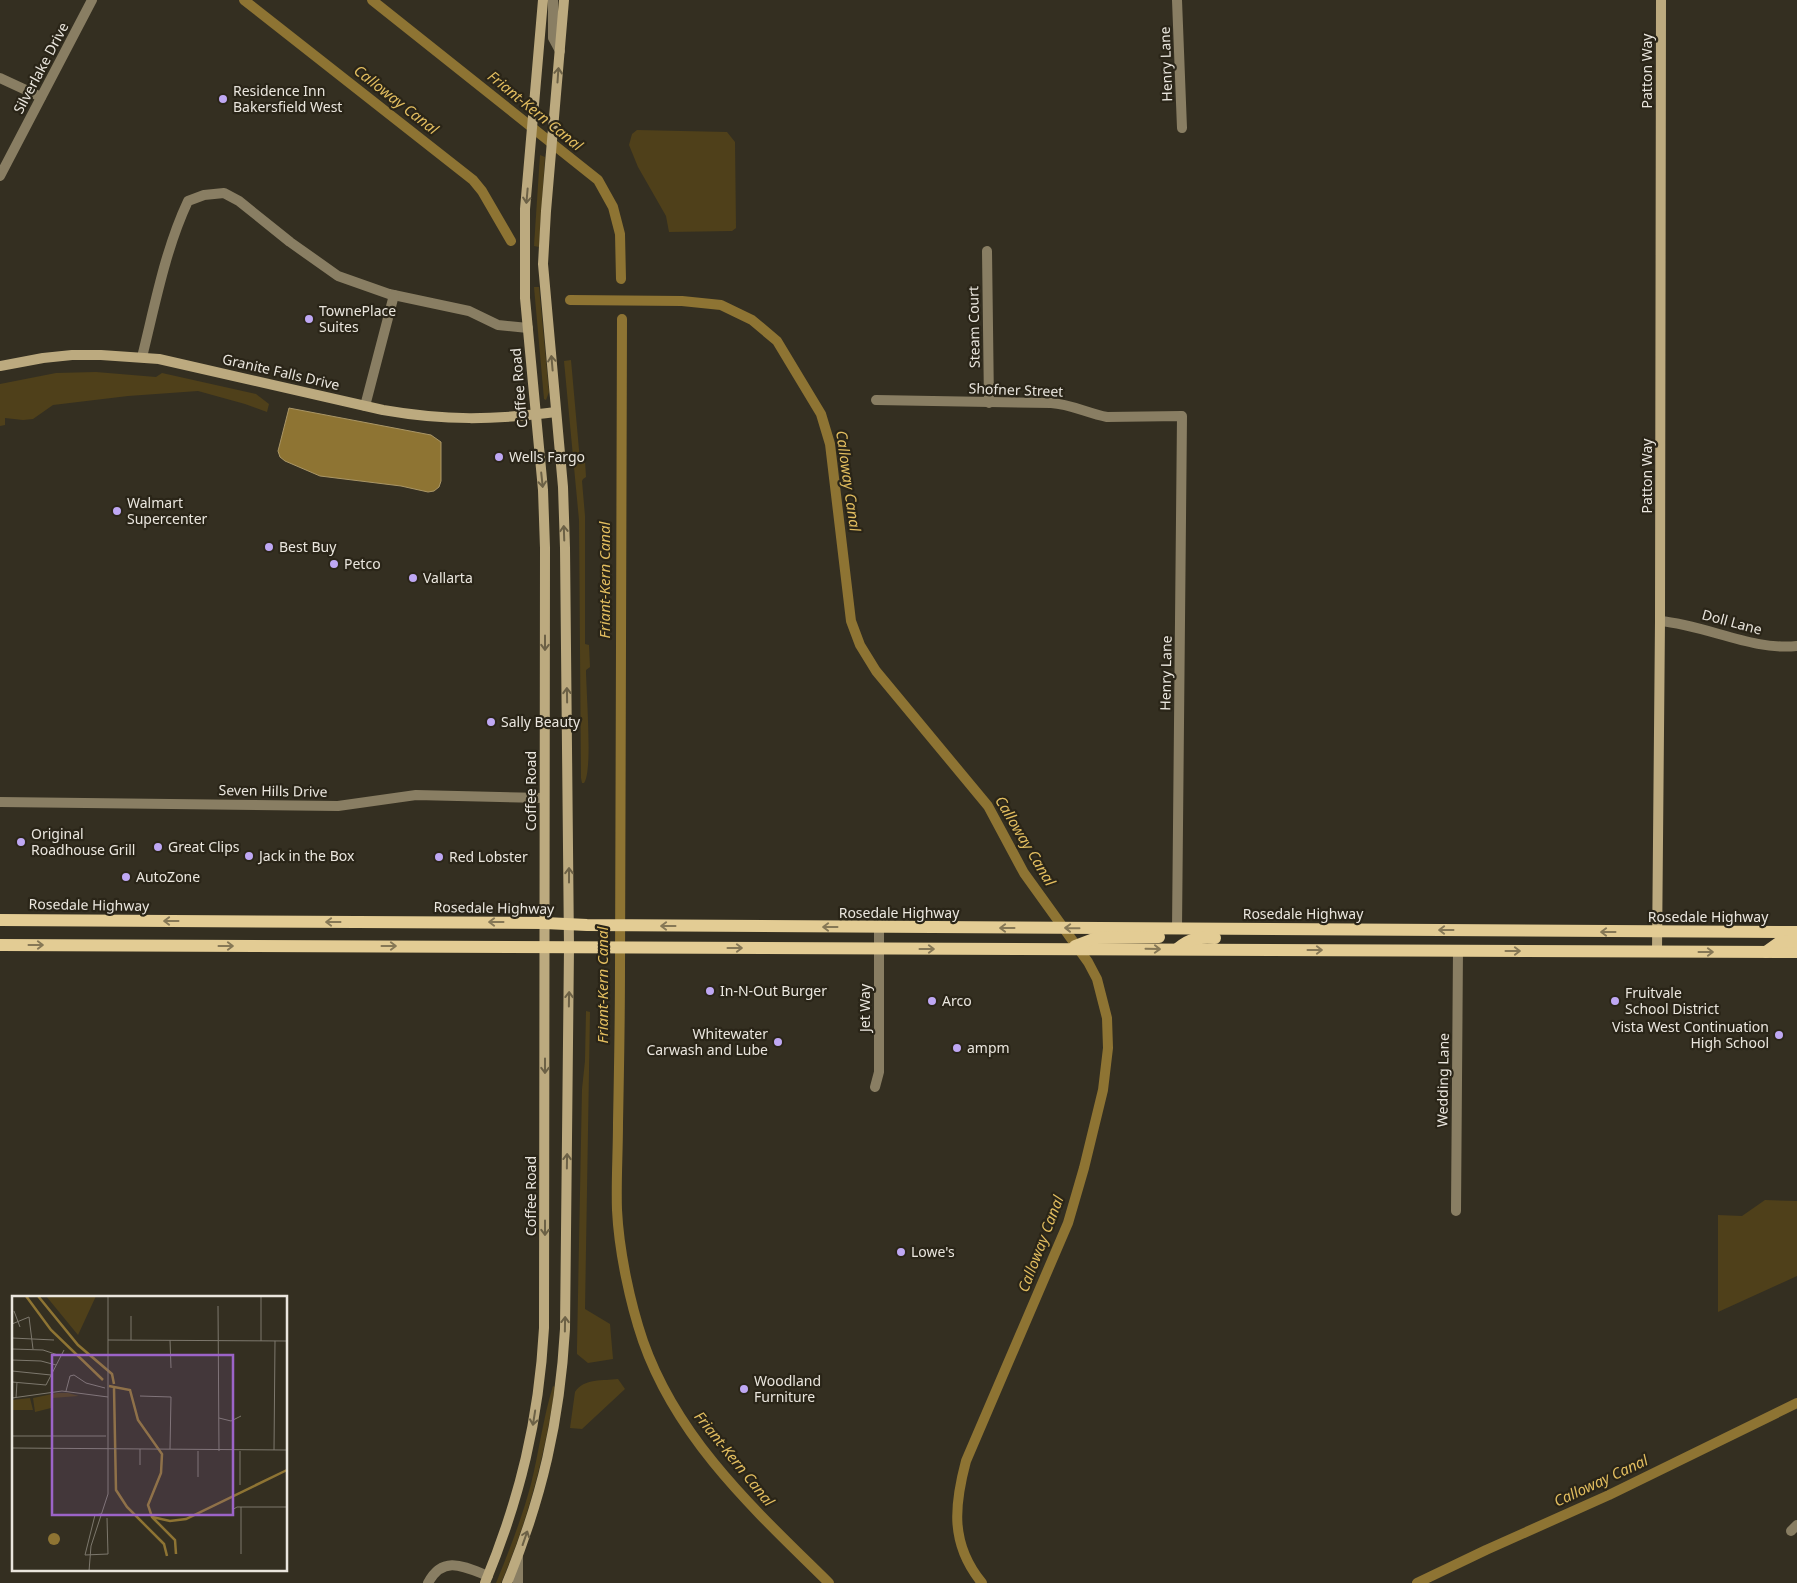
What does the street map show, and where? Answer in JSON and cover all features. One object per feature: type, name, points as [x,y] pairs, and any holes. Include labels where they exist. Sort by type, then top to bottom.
[{"type":"main road","name":"Coffee Road","points":[[486,1580],[504,1535],[524,1470],[532,1436],[542,1370],[544,1318],[545,548],[543,490],[525,298],[525,210],[543,0]]},
{"type":"main road","points":[[507,1583],[536,1506],[545,1472],[563,1372],[565,1328],[569,924],[565,548],[563,488],[543,264],[564,0]]},
{"type":"main road","name":"Patton Way","points":[[1657,952],[1660,620],[1661,0]]},
{"type":"main road","name":"Granite Falls Drive","points":[[0,366],[43,358],[101,354],[142,357],[181,363],[365,406],[413,415],[441,418],[493,419],[556,412]]},
{"type":"main road","name":"Rosedale Highway","points":[[0,920],[1052,928],[1094,933],[1177,929],[1797,932]]},
{"type":"main road","points":[[1176,949],[1193,939],[1274,938],[1294,929]]},
{"type":"main road","points":[[1060,949],[1094,933]]},
{"type":"main road","points":[[1766,952],[1780,942],[1797,942]]},
{"type":"main road","points":[[0,945],[1797,952]]},
{"type":"street","name":"Silverlake Drive","points":[[0,176],[91,0]]},
{"type":"street","points":[[553,0],[553,38],[560,50]]},
{"type":"street","name":"Henry Lane","points":[[1177,0],[1182,128]]},
{"type":"street","points":[[0,78],[41,97]]},
{"type":"street","points":[[142,357],[166,259],[180,217],[188,201],[204,195],[224,192],[239,201],[290,242],[338,276],[394,295],[469,311],[498,324],[528,328]]},
{"type":"street","name":"Steam Court","points":[[987,251],[989,403]]},
{"type":"street","points":[[365,406],[394,295]]},
{"type":"street","name":"Shofner Street","points":[[876,400],[1059,403],[1107,417],[1182,416]]},
{"type":"street","name":"Henry Lane","points":[[1177,929],[1182,416]]},
{"type":"street","name":"Doll Lane","points":[[1660,620],[1687,624],[1759,645],[1785,648],[1797,646]]},
{"type":"street","name":"Seven Hills Drive","points":[[0,802],[338,806],[416,795],[544,798]]},
{"type":"street","name":"Jet Way","points":[[875,1087],[879,1072],[879,928]]},
{"type":"street","name":"Wedding Lane","points":[[1456,1211],[1458,950]]},
{"type":"street","points":[[518,1556],[518,1583]]},
{"type":"street","name":"Coffee Road","points":[[428,1583],[435,1572],[451,1565],[460,1565],[486,1580]]},
{"type":"shaded area","points":[[637,130],[727,132],[735,142],[736,228],[732,231],[669,232],[666,216],[638,167],[629,145],[632,134]]},
{"type":"shaded area","points":[[540,155],[545,157],[539,247],[534,246]]},
{"type":"shaded area","points":[[534,287],[539,287],[549,392],[546,400],[544,399]]},
{"type":"shaded area","points":[[571,360],[580,461],[585,461],[586,477],[582,481],[585,516],[585,644],[589,645],[590,667],[586,670],[589,747],[587,776],[584,783],[582,783],[581,778],[579,520],[564,361]]},
{"type":"shaded area","points":[[96,372],[156,377],[162,373],[256,394],[269,404],[267,412],[198,391],[128,396],[53,405],[33,419],[5,418],[5,425],[0,426],[0,384],[56,373]]},
{"type":"shaded area","points":[[289,408],[431,435],[441,442],[441,481],[439,487],[434,491],[428,492],[401,486],[320,476],[285,461],[280,457],[278,451]]},
{"type":"shaded area","points":[[586,1011],[590,1012],[585,1309],[610,1324],[613,1359],[588,1363],[577,1354],[582,1089],[585,1061]]},
{"type":"shaded area","points":[[1765,1200],[1797,1201],[1797,1276],[1718,1312],[1718,1215],[1742,1216]]},
{"type":"shaded area","points":[[618,1379],[625,1389],[582,1429],[570,1428],[575,1392],[583,1384],[589,1382]]},
{"type":"shaded area","points":[[553,1386],[555,1387],[551,1412],[534,1487],[511,1559],[501,1583],[496,1583],[527,1497]]},
{"type":"waterway","name":"Calloway Canal","points":[[244,0],[473,180],[482,191],[511,241]]},
{"type":"waterway","name":"Friant-Kern Canal","points":[[372,0],[598,180],[613,207],[620,234],[621,279]]},
{"type":"waterway","name":"Calloway Canal","points":[[570,300],[682,301],[721,305],[752,320],[777,341],[821,414],[830,444],[851,621],[860,645],[876,671],[988,806],[1024,873],[1088,962],[1097,979],[1107,1018],[1108,1048],[1103,1090],[1084,1168],[1068,1223],[966,1461],[962,1478],[957,1509],[960,1539],[964,1554],[982,1583]]},
{"type":"waterway","name":"Friant-Kern Canal","points":[[622,319],[620,988],[617,1210],[623,1259],[643,1341],[658,1377],[677,1411],[698,1443],[747,1501],[829,1583]]},
{"type":"waterway","name":"Calloway Canal","points":[[1417,1583],[1609,1495],[1797,1403]]},
{"type":"place","name":"Residence Inn Bakersfield West","points":[[223,99]]},
{"type":"place","name":"TownePlace Suites","points":[[309,319]]},
{"type":"place","name":"Wells Fargo","points":[[499,457]]},
{"type":"place","name":"Walmart Supercenter","points":[[117,511]]},
{"type":"place","name":"Best Buy","points":[[269,547]]},
{"type":"place","name":"Petco","points":[[334,564]]},
{"type":"place","name":"Vallarta","points":[[413,578]]},
{"type":"place","name":"Sally Beauty","points":[[491,722]]},
{"type":"place","name":"Original Roadhouse Grill","points":[[21,842]]},
{"type":"place","name":"Great Clips","points":[[158,847]]},
{"type":"place","name":"Jack in the Box","points":[[249,856]]},
{"type":"place","name":"Red Lobster","points":[[439,857]]},
{"type":"place","name":"AutoZone","points":[[126,877]]},
{"type":"place","name":"In-N-Out Burger","points":[[710,991]]},
{"type":"place","name":"Arco","points":[[932,1001]]},
{"type":"place","name":"Fruitvale School District","points":[[1615,1001]]},
{"type":"place","name":"Vista West Continuation High School","points":[[1779,1035]]},
{"type":"place","name":"Whitewater Carwash and Lube","points":[[778,1042]]},
{"type":"place","name":"ampm","points":[[957,1048]]},
{"type":"place","name":"Lowe's","points":[[901,1252]]},
{"type":"place","name":"Woodland Furniture","points":[[744,1389]]}]
